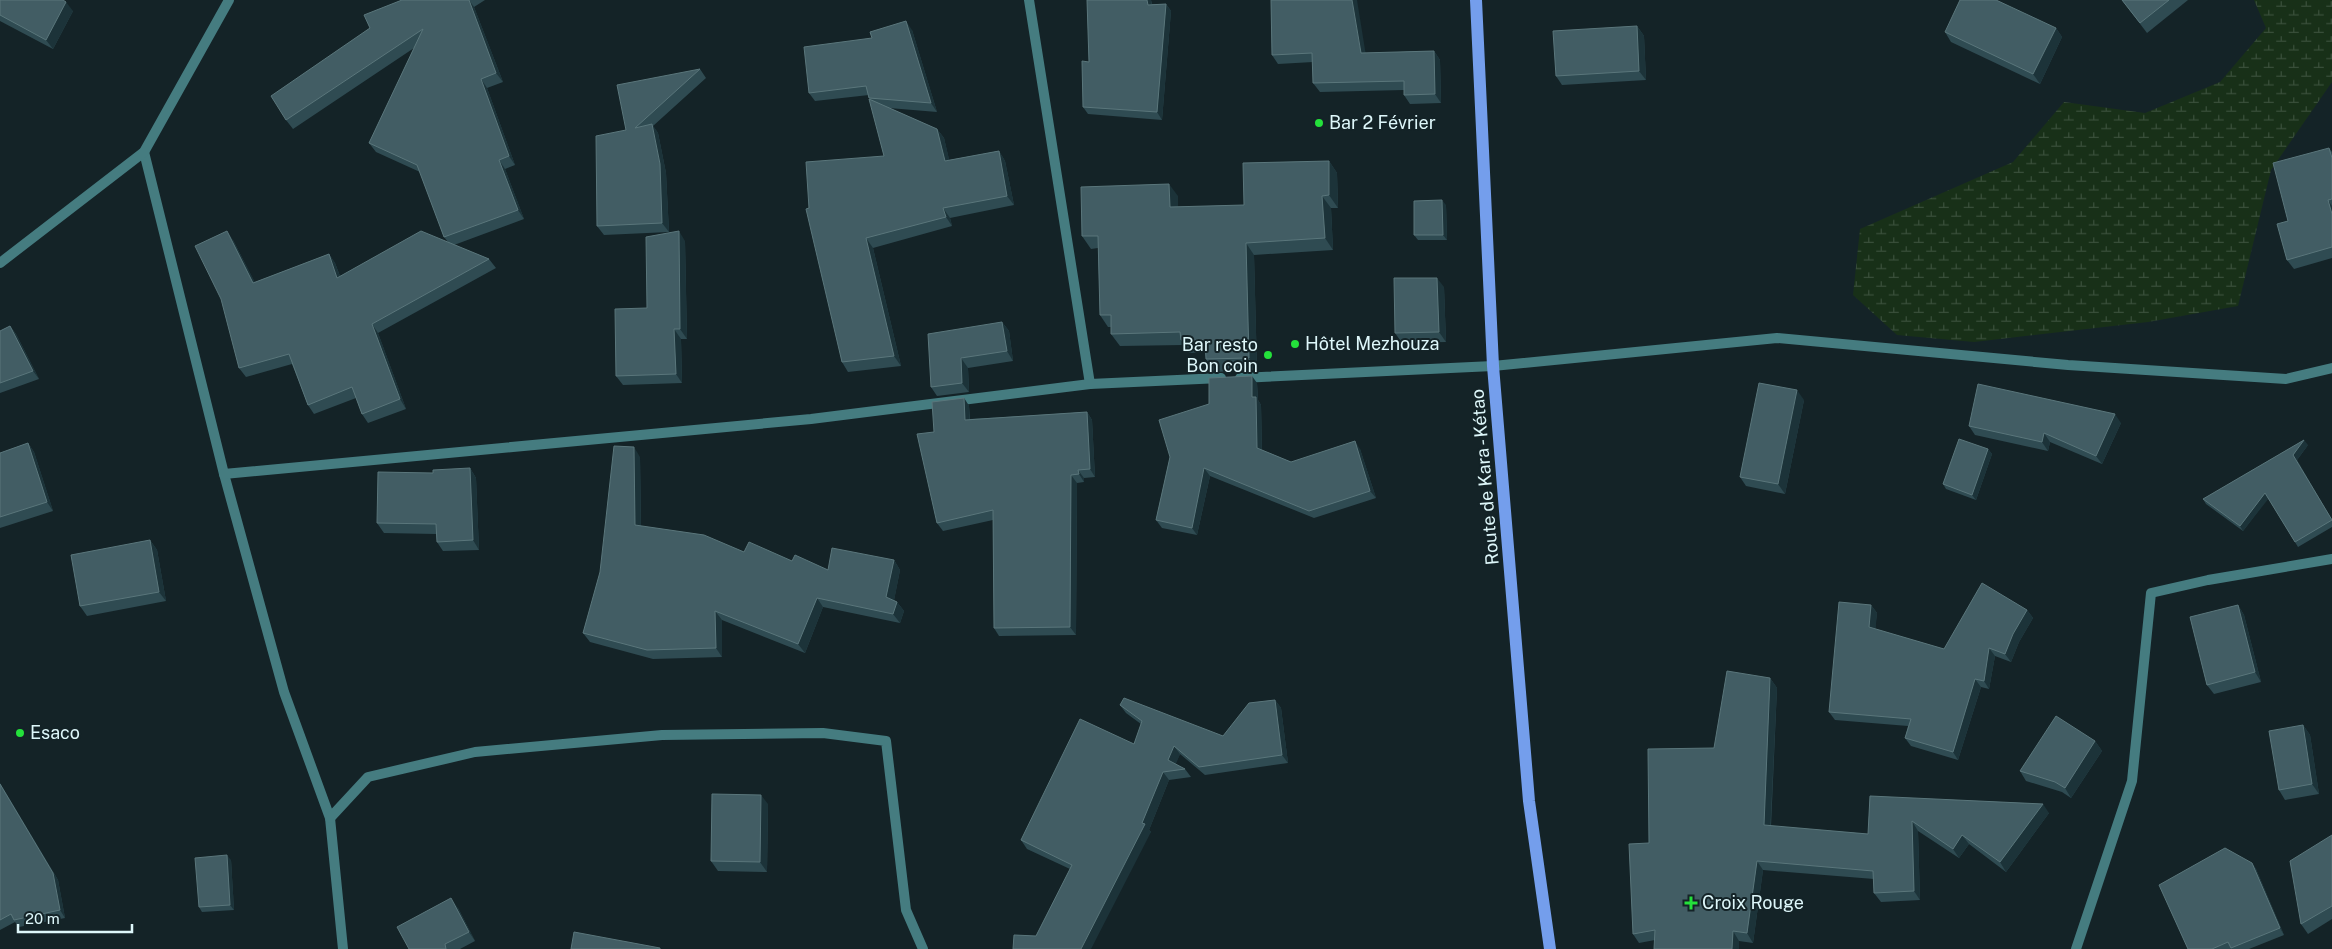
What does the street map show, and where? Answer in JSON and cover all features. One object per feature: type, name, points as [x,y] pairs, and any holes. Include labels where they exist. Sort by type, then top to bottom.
[{"type":"main road","name":"Route de Kara - Kétao","points":[[1476,0],[1493,366],[1529,801],[1550,949]]},
{"type":"street","points":[[0,263],[144,152],[229,0]]},
{"type":"street","points":[[1029,0],[1090,384]]},
{"type":"street","points":[[144,152],[224,474],[284,692],[330,818],[344,949]]},
{"type":"street","points":[[224,474],[811,419],[1090,384],[1493,366],[1777,338],[2068,365],[2286,379],[2332,368]]},
{"type":"street","points":[[2076,949],[2132,781],[2151,593],[2208,580],[2332,559]]},
{"type":"street","points":[[330,818],[368,777],[475,752],[662,735],[823,732],[886,741],[906,910],[923,949]]},
{"type":"green space","points":[[2254,0],[2332,0],[2332,82],[2271,170],[2238,306],[2148,322],[1974,342],[1897,335],[1853,295],[1860,229],[2013,162],[2064,102],[2145,113],[2220,82],[2266,28]]},
{"type":"building","points":[[0,0],[63,0],[66,2],[46,40],[0,15]]},
{"type":"building","points":[[402,0],[469,0],[496,73],[481,79],[509,156],[499,160],[518,210],[444,237],[417,165],[369,143],[423,29],[286,120],[271,96],[370,28],[364,15]]},
{"type":"building","points":[[1087,0],[1147,0],[1148,5],[1166,4],[1157,112],[1083,107],[1082,61],[1089,62]]},
{"type":"building","points":[[1271,0],[1352,0],[1361,53],[1434,51],[1435,94],[1404,95],[1404,81],[1313,83],[1312,53],[1272,55]]},
{"type":"building","points":[[1960,0],[1996,0],[2056,28],[2033,74],[1945,32]]},
{"type":"building","points":[[2122,0],[2169,0],[2140,23]]},
{"type":"building","points":[[906,21],[931,103],[869,98],[866,86],[809,93],[804,47],[872,38],[870,32]]},
{"type":"building","points":[[1637,26],[1639,71],[1556,76],[1553,31]]},
{"type":"building","points":[[700,69],[635,128],[652,124],[660,164],[662,223],[597,226],[596,136],[626,130],[617,85]]},
{"type":"building","points":[[869,99],[937,129],[945,161],[999,151],[1007,196],[943,208],[946,217],[866,238],[894,356],[842,362],[806,209],[809,208],[806,162],[884,156]]},
{"type":"building","points":[[2329,148],[2332,158],[2332,199],[2328,200],[2332,214],[2332,247],[2287,260],[2277,224],[2288,221],[2273,163]]},
{"type":"building","points":[[1329,161],[1329,195],[1322,196],[1325,238],[1246,243],[1249,358],[1206,359],[1205,340],[1181,340],[1180,332],[1111,334],[1111,315],[1100,315],[1098,236],[1082,236],[1081,187],[1169,184],[1170,207],[1244,205],[1243,163]]},
{"type":"building","points":[[1442,200],[1443,235],[1414,235],[1414,201]]},
{"type":"building","points":[[227,231],[253,283],[329,254],[337,278],[421,231],[489,259],[372,324],[400,399],[362,414],[352,387],[308,405],[289,354],[239,368],[221,299],[195,246]]},
{"type":"building","points":[[679,231],[680,329],[674,329],[676,374],[616,376],[615,309],[647,308],[646,237]]},
{"type":"building","points":[[1394,278],[1437,278],[1439,332],[1395,333]]},
{"type":"building","points":[[1002,322],[1007,351],[961,358],[962,383],[931,387],[928,334]]},
{"type":"building","points":[[10,326],[33,371],[0,383],[0,331]]},
{"type":"building","points":[[1252,376],[1252,397],[1256,397],[1257,448],[1291,462],[1355,441],[1370,491],[1309,511],[1204,468],[1192,528],[1156,520],[1170,457],[1159,420],[1209,404],[1209,378]]},
{"type":"building","points":[[1759,383],[1797,390],[1778,484],[1740,477]]},
{"type":"building","points":[[1978,384],[2115,414],[2096,456],[2044,433],[2042,442],[1969,426]]},
{"type":"building","points":[[964,398],[965,420],[1087,412],[1090,469],[1078,470],[1079,474],[1071,475],[1070,627],[994,628],[993,510],[937,523],[917,434],[934,432],[932,402]]},
{"type":"building","points":[[1959,439],[1988,449],[1972,495],[1943,484]]},
{"type":"building","points":[[2304,440],[2293,455],[2332,520],[2295,542],[2265,493],[2240,526],[2203,499]]},
{"type":"building","points":[[28,443],[47,502],[0,517],[0,453]]},
{"type":"building","points":[[614,446],[634,447],[635,525],[704,535],[744,552],[749,542],[792,561],[795,555],[828,570],[832,548],[894,560],[886,597],[897,602],[893,614],[817,598],[798,644],[715,611],[716,648],[647,650],[583,633],[600,572]]},
{"type":"building","points":[[470,468],[473,540],[437,542],[436,524],[377,523],[378,472],[433,473],[433,470]]},
{"type":"building","points":[[150,540],[159,592],[80,606],[71,555]]},
{"type":"building","points":[[1982,583],[2027,610],[2013,634],[2005,654],[1989,648],[1984,681],[1975,679],[1953,752],[1905,738],[1911,719],[1829,712],[1839,602],[1871,605],[1869,627],[1944,649]]},
{"type":"building","points":[[2238,605],[2255,672],[2207,685],[2190,617]]},
{"type":"building","points":[[1727,671],[1770,678],[1764,825],[1868,834],[1870,796],[2043,804],[2000,862],[1962,835],[1953,849],[1912,821],[1914,891],[1874,893],[1873,871],[1757,861],[1747,933],[1733,931],[1732,949],[1654,949],[1655,930],[1633,934],[1629,844],[1649,843],[1648,749],[1714,748]]},
{"type":"building","points":[[1124,698],[1223,736],[1249,703],[1275,700],[1282,755],[1199,767],[1174,746],[1168,760],[1185,769],[1163,772],[1142,823],[1145,824],[1081,949],[1013,949],[1014,935],[1036,936],[1072,865],[1021,840],[1080,719],[1134,744],[1142,721],[1120,705]]},
{"type":"building","points":[[2056,716],[2095,741],[2065,788],[2055,782],[2020,771]]},
{"type":"building","points":[[2303,725],[2312,784],[2279,790],[2269,731]]},
{"type":"building","points":[[0,784],[53,873],[60,910],[14,920],[11,914],[0,920]]},
{"type":"building","points":[[712,794],[761,795],[760,862],[711,861]]},
{"type":"building","points":[[2332,835],[2332,906],[2301,924],[2290,861]]},
{"type":"building","points":[[2225,848],[2252,863],[2280,928],[2231,948],[2228,942],[2212,949],[2188,949],[2159,885]]},
{"type":"building","points":[[227,855],[230,905],[199,907],[195,858]]},
{"type":"building","points":[[451,898],[469,932],[445,944],[446,949],[409,949],[397,927]]},
{"type":"building","points":[[574,932],[660,948],[660,949],[571,949]]},
{"type":"place","name":"Bar 2 Février","points":[[1319,123]]},
{"type":"place","name":"Hôtel Mezhouza","points":[[1295,344]]},
{"type":"place","name":"Bar resto Bon coin","points":[[1268,355]]},
{"type":"place","name":"Esaco","points":[[20,733]]},
{"type":"place","name":"Croix Rouge","points":[[1691,903]]}]
